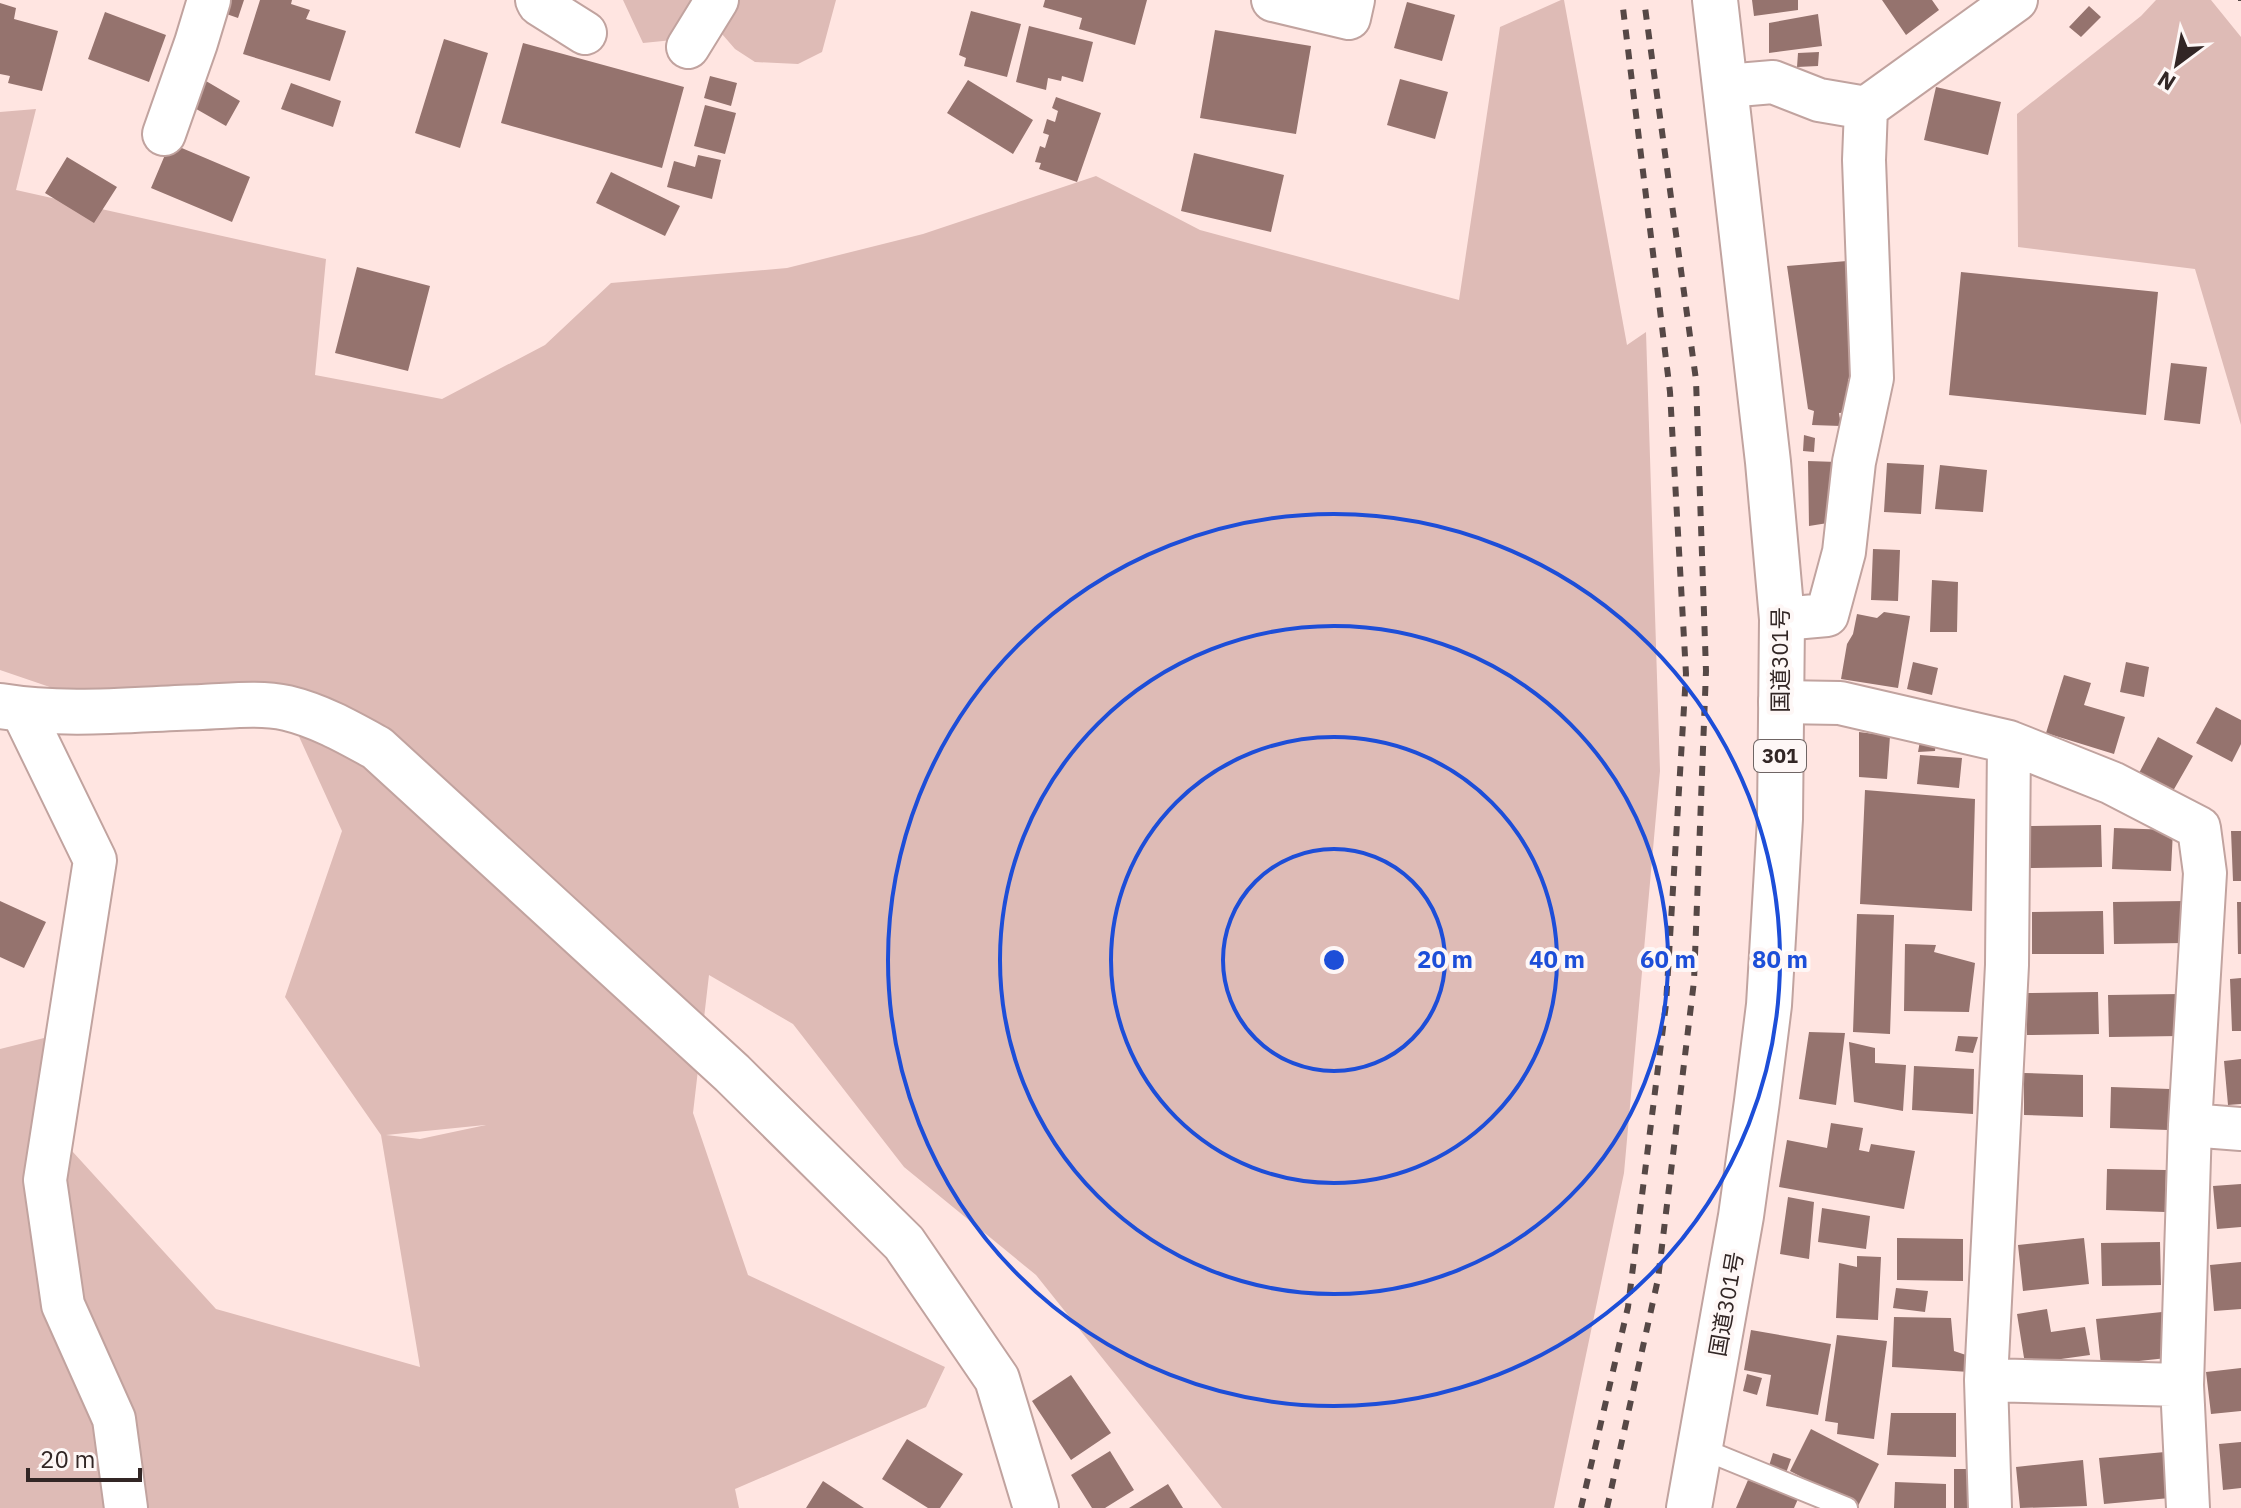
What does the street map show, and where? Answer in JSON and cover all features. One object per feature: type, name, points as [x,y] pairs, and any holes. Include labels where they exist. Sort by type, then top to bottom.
[{"type":"main road","name":"国道301号","points":[[1689,1508],[1741,1216],[1769,1005],[1780,819],[1782,619],[1768,462],[1715,0]]},
{"type":"main road","points":[[11,708],[102,712],[246,706],[286,708],[332,723],[377,748],[732,1073],[904,1243],[997,1379],[1036,1508]]},
{"type":"street","points":[[164,134],[209,0]]},
{"type":"street","points":[[537,0],[585,33]]},
{"type":"street","points":[[688,47],[717,0]]},
{"type":"street","points":[[1273,0],[1349,18],[1353,0]]},
{"type":"street","points":[[1726,86],[1773,82],[1819,100],[1866,108],[2016,0]]},
{"type":"street","points":[[1782,619],[1827,615],[1844,552],[1854,462],[1872,378],[1864,160],[1866,108]]},
{"type":"street","points":[[1780,702],[1840,703],[2009,742],[2112,783],[2199,828],[2205,873],[2190,1125],[2182,1385],[2188,1508]]},
{"type":"street","points":[[11,708],[95,860],[45,1180],[63,1305],[114,1419],[126,1508]]},
{"type":"street","points":[[1990,1508],[1986,1380],[2007,965],[2009,742]]},
{"type":"street","points":[[2190,1125],[2241,1129]]},
{"type":"street","points":[[1986,1380],[2182,1385]]},
{"type":"lane","points":[[1700,1448],[1847,1508]]},
{"type":"shaded area","points":[[623,0],[696,0],[673,40],[643,43]]},
{"type":"shaded area","points":[[739,0],[836,0],[822,52],[798,64],[755,62],[735,49],[722,34]]},
{"type":"shaded area","points":[[1564,0],[1627,345],[1646,332],[1660,771],[1624,1173],[1554,1508],[1222,1508],[1036,1275],[904,1167],[793,1024],[709,975],[693,1113],[748,1275],[945,1367],[926,1407],[735,1489],[739,1508],[0,1508],[0,1049],[68,1032],[62,1140],[216,1309],[420,1367],[381,1135],[285,997],[342,831],[286,708],[120,711],[0,670],[0,112],[36,109],[16,190],[326,259],[315,375],[442,399],[545,345],[611,283],[787,268],[923,234],[1096,176],[1200,230],[1459,300],[1500,27]],"holes":[[[486,1125],[420,1139],[386,1135]]]},
{"type":"shaded area","points":[[2156,0],[2211,0],[2241,37],[2241,425],[2195,269],[2018,247],[2017,114],[2141,16]]},
{"type":"building","points":[[218,0],[244,0],[238,18],[215,10]]},
{"type":"building","points":[[260,0],[292,0],[291,4],[310,10],[306,19],[346,31],[330,81],[243,54]]},
{"type":"building","points":[[1045,0],[1147,0],[1135,45],[1079,29],[1082,18],[1043,7]]},
{"type":"building","points":[[1752,0],[1798,0],[1798,10],[1754,16]]},
{"type":"building","points":[[1882,0],[1932,0],[1939,10],[1906,35]]},
{"type":"building","points":[[1407,2],[1455,15],[1442,61],[1394,48]]},
{"type":"building","points":[[0,3],[16,8],[14,19],[58,31],[42,91],[8,83],[10,76],[0,74]]},
{"type":"building","points":[[2089,6],[2101,17],[2081,37],[2069,27]]},
{"type":"building","points":[[971,11],[1021,24],[1007,77],[964,66],[966,58],[959,55]]},
{"type":"building","points":[[105,12],[166,35],[149,82],[88,59]]},
{"type":"building","points":[[1818,14],[1822,46],[1769,53],[1769,23]]},
{"type":"building","points":[[1029,26],[1093,42],[1083,82],[1062,76],[1061,81],[1048,78],[1046,90],[1016,82]]},
{"type":"building","points":[[1215,30],[1311,46],[1296,134],[1200,118]]},
{"type":"building","points":[[444,39],[488,53],[460,148],[415,133]]},
{"type":"building","points":[[523,43],[684,87],[662,168],[501,123]]},
{"type":"building","points":[[1819,52],[1818,66],[1797,67],[1798,53]]},
{"type":"building","points":[[710,76],[737,83],[731,106],[704,98]]},
{"type":"building","points":[[1400,79],[1448,92],[1435,139],[1387,125]]},
{"type":"building","points":[[968,80],[1033,120],[1013,154],[947,113]]},
{"type":"building","points":[[206,81],[240,101],[226,126],[191,106]]},
{"type":"building","points":[[291,83],[341,101],[333,127],[281,109]]},
{"type":"building","points":[[1936,87],[2001,102],[1988,155],[1924,140]]},
{"type":"building","points":[[1056,97],[1101,113],[1077,182],[1039,169],[1041,163],[1035,162],[1040,146],[1045,148],[1049,135],[1043,133],[1047,119],[1055,122],[1058,111],[1052,108]]},
{"type":"building","points":[[705,105],[736,113],[725,154],[694,146]]},
{"type":"building","points":[[170,143],[250,177],[232,222],[151,188]]},
{"type":"building","points":[[1194,153],[1284,175],[1271,232],[1181,211]]},
{"type":"building","points":[[698,155],[721,160],[712,199],[667,187],[674,161],[695,167]]},
{"type":"building","points":[[67,157],[117,187],[94,223],[45,193]]},
{"type":"building","points":[[611,172],[680,206],[665,236],[596,203]]},
{"type":"building","points":[[1847,261],[1863,376],[1848,379],[1850,412],[1839,413],[1841,426],[1812,425],[1814,411],[1808,409],[1787,266]]},
{"type":"building","points":[[357,267],[430,286],[408,371],[335,353]]},
{"type":"building","points":[[1961,272],[2158,292],[2146,415],[1949,395]]},
{"type":"building","points":[[2171,363],[2207,367],[2200,424],[2164,420]]},
{"type":"building","points":[[1804,435],[1815,438],[1814,452],[1803,451]]},
{"type":"building","points":[[1808,461],[1837,462],[1834,522],[1809,526]]},
{"type":"building","points":[[1887,463],[1924,465],[1921,514],[1884,512]]},
{"type":"building","points":[[1940,465],[1987,470],[1983,512],[1935,509]]},
{"type":"building","points":[[1873,549],[1900,550],[1898,601],[1871,600]]},
{"type":"building","points":[[1932,580],[1958,582],[1957,632],[1930,632]]},
{"type":"building","points":[[1884,612],[1910,616],[1898,688],[1841,679],[1847,644],[1853,634],[1857,614],[1877,618]]},
{"type":"building","points":[[1913,662],[1938,668],[1932,695],[1907,689]]},
{"type":"building","points":[[2126,662],[2149,667],[2144,697],[2120,692]]},
{"type":"building","points":[[2064,675],[2091,683],[2084,705],[2125,717],[2114,754],[2046,733]]},
{"type":"building","points":[[2216,707],[2241,720],[2241,744],[2232,762],[2196,743]]},
{"type":"building","points":[[1859,732],[1890,736],[1887,779],[1859,777]]},
{"type":"building","points":[[2158,737],[2193,756],[2173,791],[2139,773]]},
{"type":"building","points":[[1920,741],[1936,741],[1935,751],[1918,752]]},
{"type":"building","points":[[1920,755],[1962,758],[1959,788],[1917,784]]},
{"type":"building","points":[[1865,790],[1975,799],[1972,911],[1860,904]]},
{"type":"building","points":[[2101,825],[2102,867],[2030,868],[2029,826]]},
{"type":"building","points":[[2114,828],[2173,830],[2171,871],[2112,869]]},
{"type":"building","points":[[2231,831],[2241,831],[2241,881],[2233,881]]},
{"type":"building","points":[[0,901],[46,922],[24,968],[0,957]]},
{"type":"building","points":[[2184,901],[2185,943],[2114,944],[2113,902]]},
{"type":"building","points":[[2237,902],[2241,902],[2241,954],[2238,954]]},
{"type":"building","points":[[2103,911],[2104,954],[2032,954],[2032,912]]},
{"type":"building","points":[[1857,914],[1894,915],[1890,1034],[1853,1032]]},
{"type":"building","points":[[1905,944],[1936,945],[1934,952],[1975,963],[1969,1012],[1904,1011]]},
{"type":"building","points":[[2241,978],[2241,1031],[2232,1031],[2230,979]]},
{"type":"building","points":[[2098,992],[2099,1034],[2027,1035],[2026,993]]},
{"type":"building","points":[[2180,994],[2180,1036],[2109,1037],[2108,995]]},
{"type":"building","points":[[1809,1032],[1845,1033],[1836,1105],[1799,1099]]},
{"type":"building","points":[[1958,1036],[1978,1037],[1973,1053],[1955,1051]]},
{"type":"building","points":[[1849,1042],[1875,1048],[1875,1063],[1906,1065],[1903,1111],[1854,1102]]},
{"type":"building","points":[[2241,1059],[2241,1104],[2228,1105],[2224,1061]]},
{"type":"building","points":[[1914,1066],[1974,1069],[1973,1114],[1912,1110]]},
{"type":"building","points":[[2024,1073],[2083,1075],[2083,1117],[2024,1115]]},
{"type":"building","points":[[2111,1087],[2170,1089],[2168,1130],[2110,1128]]},
{"type":"building","points":[[1831,1123],[1863,1128],[1859,1150],[1869,1152],[1871,1144],[1915,1151],[1904,1209],[1779,1187],[1787,1140],[1827,1148]]},
{"type":"building","points":[[2107,1169],[2166,1170],[2165,1212],[2106,1210]]},
{"type":"building","points":[[2241,1184],[2241,1227],[2217,1229],[2213,1186]]},
{"type":"building","points":[[1788,1197],[1814,1202],[1809,1259],[1780,1254]]},
{"type":"building","points":[[1822,1208],[1870,1216],[1866,1249],[1818,1242]]},
{"type":"building","points":[[1897,1238],[1963,1239],[1963,1281],[1897,1280]]},
{"type":"building","points":[[2084,1238],[2089,1284],[2023,1291],[2018,1245]]},
{"type":"building","points":[[2160,1242],[2161,1285],[2102,1286],[2101,1243]]},
{"type":"building","points":[[1857,1256],[1881,1257],[1878,1320],[1836,1318],[1839,1263],[1857,1267]]},
{"type":"building","points":[[2241,1262],[2241,1309],[2214,1311],[2210,1265]]},
{"type":"building","points":[[1896,1288],[1928,1291],[1925,1312],[1893,1308]]},
{"type":"building","points":[[2047,1309],[2051,1332],[2085,1327],[2090,1355],[2025,1364],[2017,1314]]},
{"type":"building","points":[[2162,1312],[2167,1358],[2101,1365],[2096,1319]]},
{"type":"building","points":[[1894,1317],[1951,1318],[1954,1351],[1969,1356],[1969,1372],[1892,1367]]},
{"type":"building","points":[[1751,1330],[1831,1344],[1818,1415],[1766,1406],[1771,1375],[1744,1370]]},
{"type":"building","points":[[1837,1335],[1887,1341],[1874,1439],[1837,1434],[1838,1423],[1825,1421]]},
{"type":"building","points":[[2241,1368],[2241,1411],[2211,1414],[2206,1372]]},
{"type":"building","points":[[1747,1374],[1762,1378],[1757,1395],[1743,1391]]},
{"type":"building","points":[[1071,1375],[1111,1433],[1071,1460],[1032,1401]]},
{"type":"building","points":[[1891,1413],[1956,1413],[1956,1457],[1887,1455]]},
{"type":"building","points":[[1811,1429],[1879,1464],[1858,1506],[1790,1471]]},
{"type":"building","points":[[907,1439],[963,1474],[940,1508],[928,1508],[882,1479]]},
{"type":"building","points":[[2241,1442],[2241,1488],[2223,1490],[2219,1444]]},
{"type":"building","points":[[1110,1451],[1134,1490],[1105,1508],[1092,1508],[1071,1475]]},
{"type":"building","points":[[2165,1452],[2170,1498],[2104,1504],[2099,1458]]},
{"type":"building","points":[[1773,1453],[1791,1459],[1786,1473],[1769,1466]]},
{"type":"building","points":[[2083,1460],[2087,1506],[2020,1508],[2016,1467]]},
{"type":"building","points":[[1954,1469],[1971,1469],[1972,1508],[1954,1508]]},
{"type":"building","points":[[1748,1480],[1798,1499],[1794,1508],[1736,1508]]},
{"type":"building","points":[[823,1481],[864,1508],[806,1508]]},
{"type":"building","points":[[1895,1482],[1946,1484],[1946,1508],[1894,1508]]},
{"type":"building","points":[[1168,1484],[1183,1508],[1129,1508]]},
{"type":"railway","points":[[1581,1508],[1628,1307],[1666,1004],[1686,674],[1670,392],[1622,0]]},
{"type":"railway","points":[[1607,1508],[1658,1279],[1694,981],[1706,671],[1696,380],[1644,0]]}]
